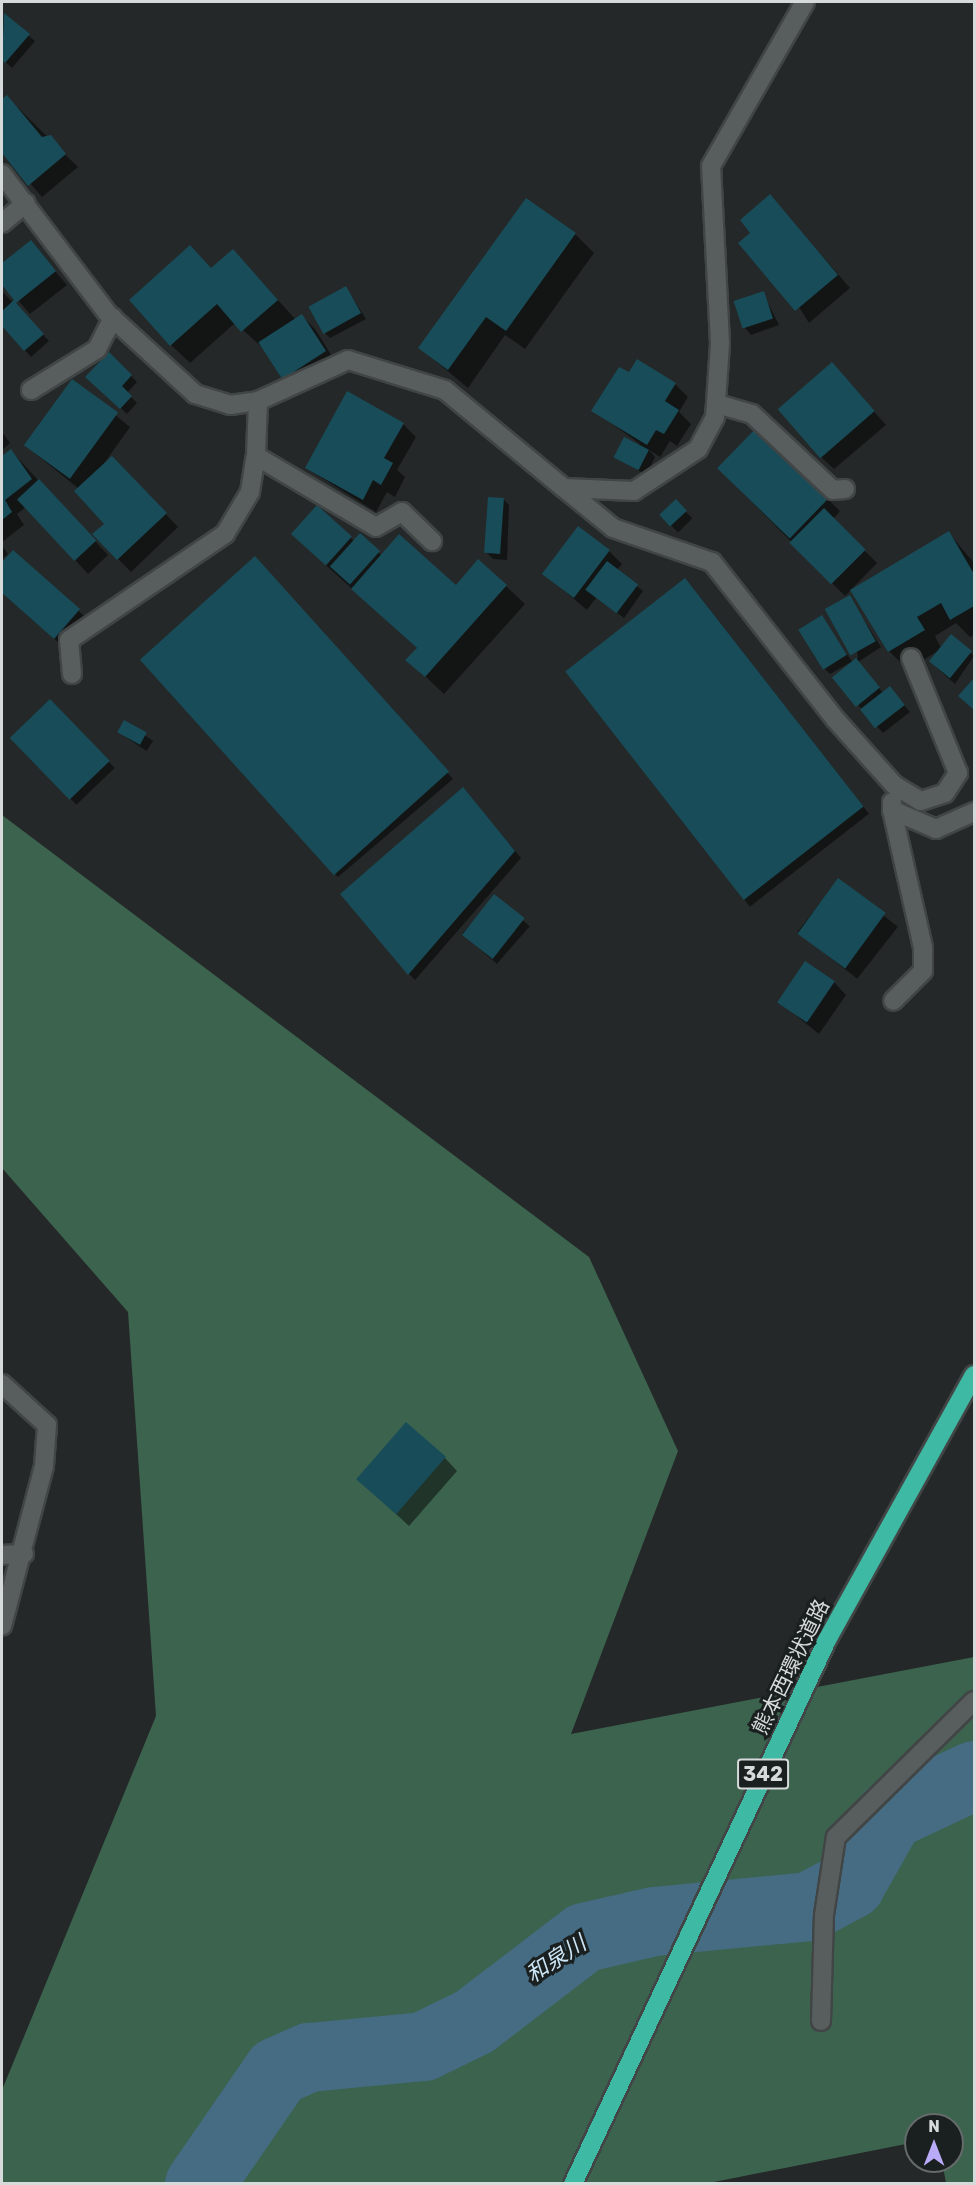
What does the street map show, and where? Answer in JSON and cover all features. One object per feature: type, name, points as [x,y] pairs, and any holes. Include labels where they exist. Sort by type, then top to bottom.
[{"type":"highway","name":"熊本西環状道路","points":[[573,2184],[827,1640],[975,1375]]},
{"type":"street","points":[[564,488],[634,491],[698,449],[717,404],[720,343],[711,166],[805,2]]},
{"type":"street","points":[[2,174],[112,318],[195,394],[230,405],[258,401],[348,360],[445,390],[613,528],[712,562],[894,785],[921,801],[945,793],[958,773],[911,658]]},
{"type":"street","points":[[2,223],[26,203]]},
{"type":"street","points":[[31,390],[97,349],[112,318]]},
{"type":"street","points":[[72,674],[69,640],[225,534],[250,492],[256,456],[258,401]]},
{"type":"street","points":[[717,404],[752,414],[833,490],[845,489]]},
{"type":"street","points":[[256,456],[376,527],[402,512],[432,541]]},
{"type":"street","points":[[893,1001],[922,971],[923,948],[892,810],[894,785]]},
{"type":"street","points":[[892,810],[936,829],[975,812]]},
{"type":"street","points":[[2,1384],[47,1425],[44,1466],[24,1554],[2,1626]]},
{"type":"street","points":[[2,1555],[24,1554]]},
{"type":"street","points":[[821,2021],[824,1915],[836,1837],[975,1701]]},
{"type":"green space","points":[[2,815],[589,1257],[678,1451],[571,1734],[974,1657],[974,2183],[946,2183],[944,2173],[964,2173],[964,2113],[904,2113],[904,2144],[709,2183],[2,2183],[2,2090],[156,1716],[128,1312],[2,1168]]},
{"type":"building","points":[[4,13],[30,34],[5,63],[2,60]]},
{"type":"building","points":[[7,95],[42,137],[51,135],[66,154],[28,186],[2,153],[2,99]]},
{"type":"building","points":[[770,194],[838,275],[795,311],[738,243],[750,233],[740,220]]},
{"type":"building","points":[[526,198],[576,233],[506,331],[486,317],[448,370],[418,348]]},
{"type":"building","points":[[31,240],[56,271],[16,303],[44,334],[24,351],[2,326],[2,311],[14,300],[2,285],[2,263]]},
{"type":"building","points":[[190,245],[211,268],[233,249],[278,300],[241,332],[217,304],[170,346],[129,300]]},
{"type":"building","points":[[346,286],[361,313],[323,334],[308,307]]},
{"type":"building","points":[[764,291],[773,319],[743,328],[734,301]]},
{"type":"building","points":[[302,314],[326,351],[282,379],[258,342]]},
{"type":"building","points":[[109,352],[132,375],[122,386],[132,396],[120,409],[85,377]]},
{"type":"building","points":[[637,359],[676,383],[665,401],[679,410],[664,434],[656,430],[647,445],[591,411],[619,367],[629,372]]},
{"type":"building","points":[[832,362],[875,411],[820,458],[778,409]]},
{"type":"building","points":[[72,379],[118,413],[70,479],[24,445]]},
{"type":"building","points":[[347,391],[404,423],[384,458],[393,463],[381,485],[373,480],[363,500],[305,468]]},
{"type":"building","points":[[756,428],[829,498],[790,538],[717,468]]},
{"type":"building","points":[[624,437],[649,450],[639,470],[614,457]]},
{"type":"building","points":[[11,449],[32,479],[5,500],[12,512],[2,520],[2,456]]},
{"type":"building","points":[[112,456],[167,513],[117,560],[92,534],[104,524],[74,491]]},
{"type":"building","points":[[39,479],[96,540],[74,561],[17,499]]},
{"type":"building","points":[[488,497],[504,498],[500,554],[484,553]]},
{"type":"building","points":[[676,499],[687,511],[670,526],[659,515]]},
{"type":"building","points":[[317,505],[352,536],[326,565],[291,534]]},
{"type":"building","points":[[824,508],[866,550],[831,584],[789,543]]},
{"type":"building","points":[[578,526],[610,550],[574,598],[542,574]]},
{"type":"building","points":[[949,531],[974,574],[974,606],[950,620],[941,603],[917,617],[925,630],[888,652],[850,590]]},
{"type":"building","points":[[360,533],[380,551],[350,585],[330,566]]},
{"type":"building","points":[[399,534],[456,585],[478,559],[507,585],[425,677],[405,660],[417,648],[351,589]]},
{"type":"building","points":[[13,550],[80,609],[54,639],[2,593],[2,562]]},
{"type":"building","points":[[255,556],[449,772],[334,875],[140,660]]},
{"type":"building","points":[[607,561],[638,584],[616,613],[585,590]]},
{"type":"building","points":[[685,578],[864,807],[744,900],[565,672]]},
{"type":"building","points":[[850,595],[876,641],[850,655],[825,609]]},
{"type":"building","points":[[822,615],[847,655],[823,670],[798,630]]},
{"type":"building","points":[[951,634],[972,651],[950,678],[929,661]]},
{"type":"building","points":[[856,658],[880,688],[856,707],[832,678]]},
{"type":"building","points":[[974,678],[974,710],[958,696]]},
{"type":"building","points":[[890,686],[905,705],[875,728],[860,709]]},
{"type":"building","points":[[50,699],[110,761],[69,800],[10,738]]},
{"type":"building","points":[[124,720],[147,733],[140,745],[117,732]]},
{"type":"building","points":[[463,787],[515,851],[408,975],[340,894]]},
{"type":"building","points":[[838,878],[886,913],[845,969],[797,934]]},
{"type":"building","points":[[494,894],[525,918],[493,959],[462,935]]},
{"type":"building","points":[[805,961],[835,981],[807,1023],[777,1002]]},
{"type":"building","points":[[406,1422],[446,1457],[396,1514],[356,1479]]},
{"type":"waterway","name":"和泉川","points":[[199,2184],[277,2071],[309,2057],[423,2046],[474,2021],[584,1937],[654,1921],[809,1906],[850,1884],[889,1815],[974,1775]]}]
